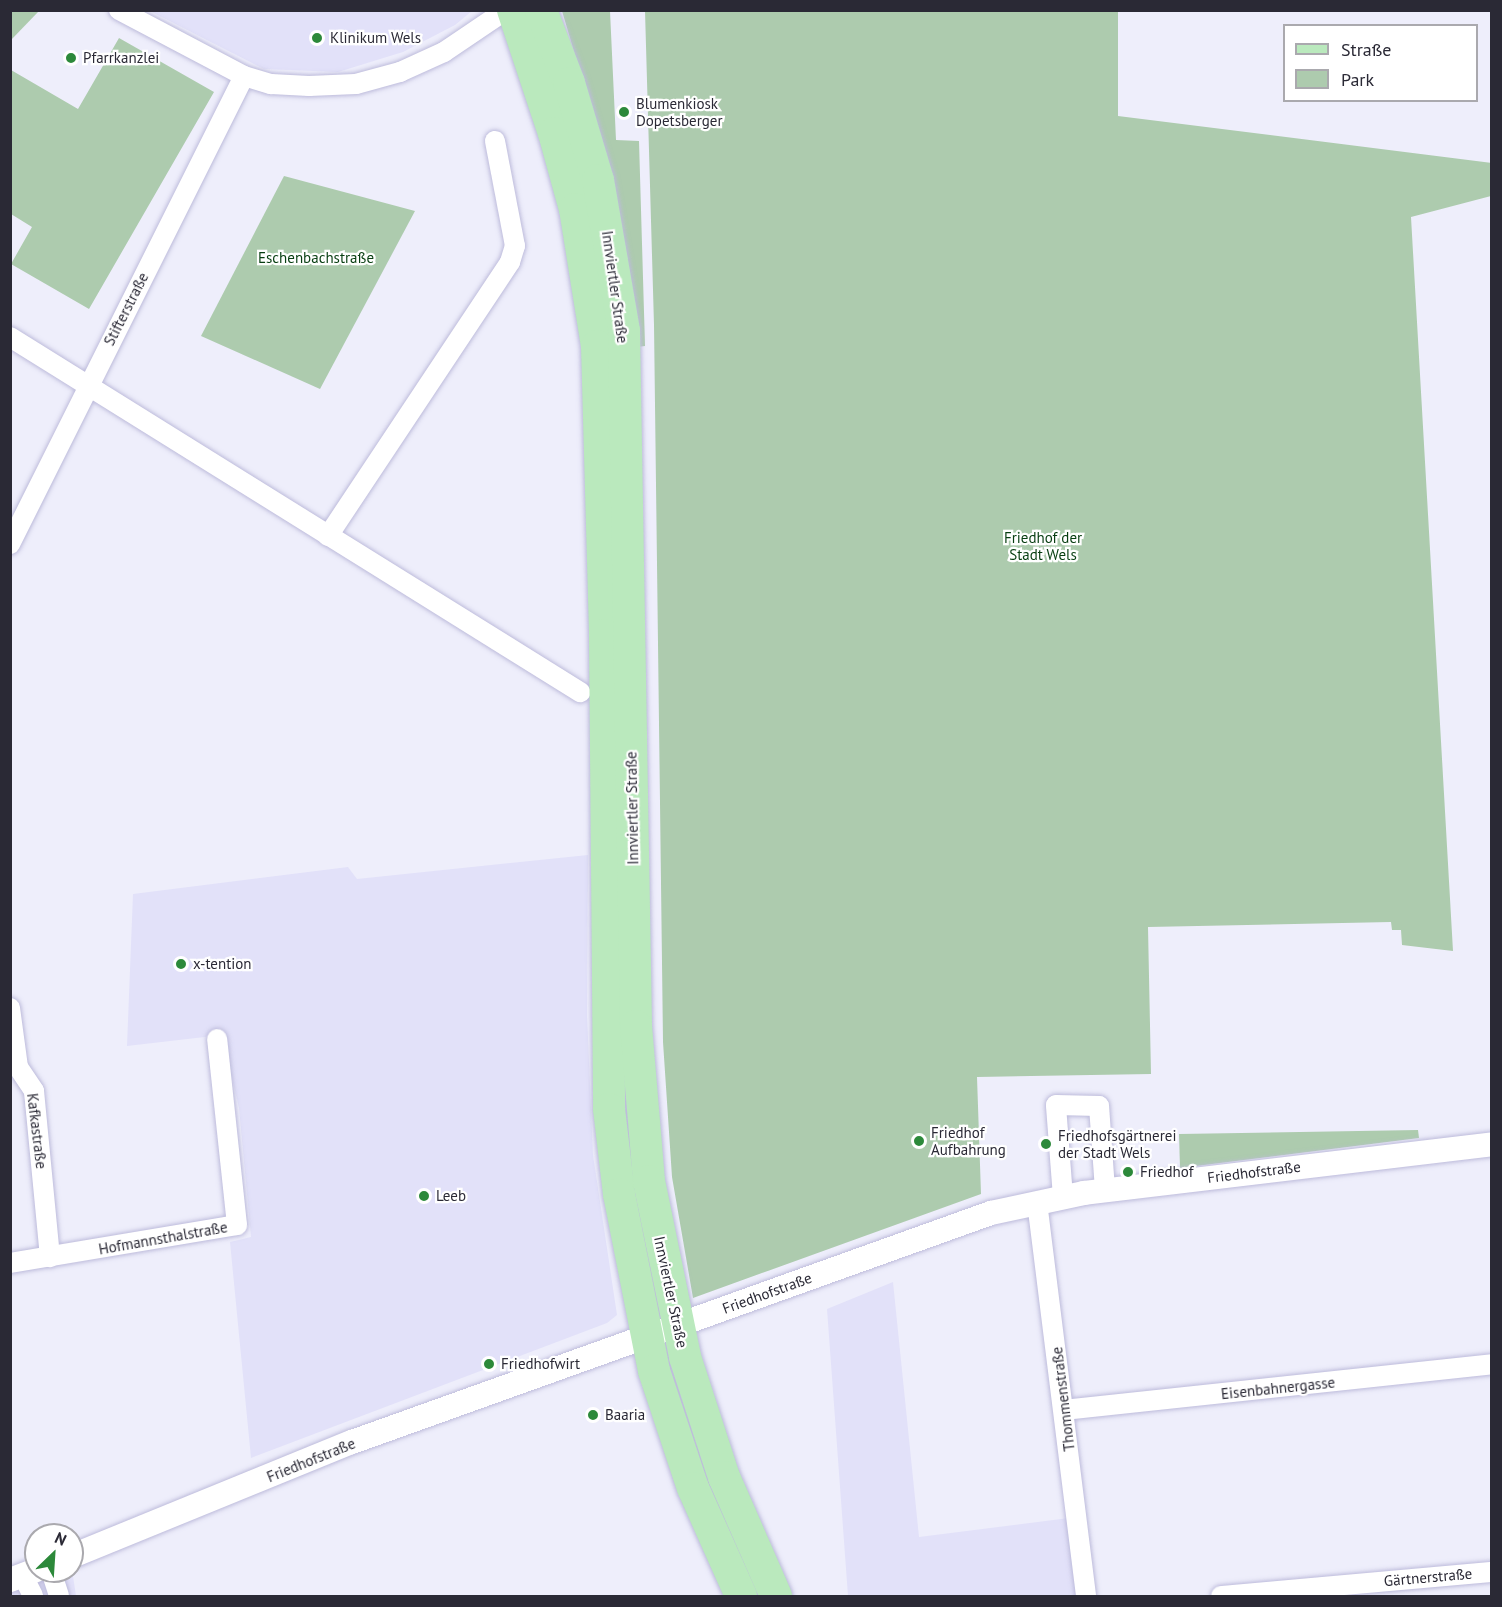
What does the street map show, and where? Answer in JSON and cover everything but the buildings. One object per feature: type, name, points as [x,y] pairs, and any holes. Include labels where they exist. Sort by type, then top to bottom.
[{"type":"main road","name":"Innviertler Straße","points":[[513,10],[575,209],[597,346],[604,563],[609,1109],[619,1194],[645,1337],[693,1488],[741,1596]]},
{"type":"main road","name":"Innviertler Straße","points":[[541,10],[569,83],[598,180],[624,331],[636,1026],[649,1181],[678,1326],[724,1477],[776,1596]]},
{"type":"street","points":[[119,10],[244,76],[271,84],[356,84],[400,72],[444,52],[506,10]]},
{"type":"street","name":"Stifterstraße","points":[[10,544],[244,76]]},
{"type":"street","points":[[328,536],[510,262],[515,246],[495,141]]},
{"type":"street","points":[[10,337],[87,386],[179,438],[328,536],[580,692]]},
{"type":"street","name":"Kafkastraße","points":[[10,1008],[18,1067],[34,1091],[50,1257]]},
{"type":"street","name":"Hofmannsthalstraße","points":[[10,1263],[237,1225],[217,1039]]},
{"type":"street","points":[[1063,1197],[1056,1105],[1099,1106],[1105,1191]]},
{"type":"street","name":"Friedhofstraße","points":[[84,1551],[352,1442],[991,1213],[1037,1202],[1105,1191],[1491,1144]]},
{"type":"street","name":"Thommenstraße","points":[[1037,1202],[1086,1596]]},
{"type":"street","name":"Eisenbahnergasse","points":[[1064,1410],[1491,1364]]},
{"type":"street","name":"Gärtnerstraße","points":[[1221,1596],[1491,1572]]},
{"type":"shaded area","name":"Klinikum Wels","points":[[472,10],[455,25],[403,52],[338,72],[264,69],[150,11]]},
{"type":"shaded area","name":"Leeb","points":[[588,855],[587,1016],[593,1155],[617,1315],[607,1323],[251,1458],[230,1242],[251,1237],[239,1108],[222,1035],[127,1046],[133,894],[348,867],[357,879]]},
{"type":"shaded area","points":[[893,1282],[919,1537],[1069,1518],[1078,1596],[848,1596],[827,1309]]},
{"type":"shaded area","points":[[34,1583],[74,1583],[76,1596],[11,1596],[10,1592]]},
{"type":"green space","points":[[10,11],[39,11],[11,40]]},
{"type":"green space","points":[[562,11],[610,11],[616,140],[639,141],[645,346],[637,347],[628,261],[613,183]]},
{"type":"green space","name":"Friedhof der Stadt Wels","points":[[645,11],[1118,11],[1118,116],[1492,163],[1491,196],[1411,217],[1453,951],[1402,945],[1401,930],[1392,930],[1391,922],[1148,927],[1151,1074],[977,1077],[981,1194],[693,1298],[672,1177],[663,1042],[654,325]]},
{"type":"green space","points":[[119,38],[214,92],[89,309],[11,264],[32,227],[11,214],[11,70],[78,109]]},
{"type":"green space","name":"Eschenbachstraße","points":[[284,176],[415,211],[320,389],[201,336]]},
{"type":"green space","points":[[1418,1130],[1419,1138],[1180,1168],[1179,1134]]},
{"type":"place","name":"Klinikum Wels","points":[[317,38]]},
{"type":"place","name":"Pfarrkanzlei","points":[[71,58]]},
{"type":"place","name":"Blumenkiosk Dopetsberger","points":[[624,112]]},
{"type":"place","name":"x-tention","points":[[181,964]]},
{"type":"place","name":"Friedhof Aufbahrung","points":[[919,1141]]},
{"type":"place","name":"Friedhofsgärtnerei der Stadt Wels","points":[[1046,1144]]},
{"type":"place","name":"Friedhof","points":[[1128,1172]]},
{"type":"place","name":"Leeb","points":[[424,1196]]},
{"type":"place","name":"Friedhofwirt","points":[[489,1364]]},
{"type":"place","name":"Baaria","points":[[593,1415]]}]
